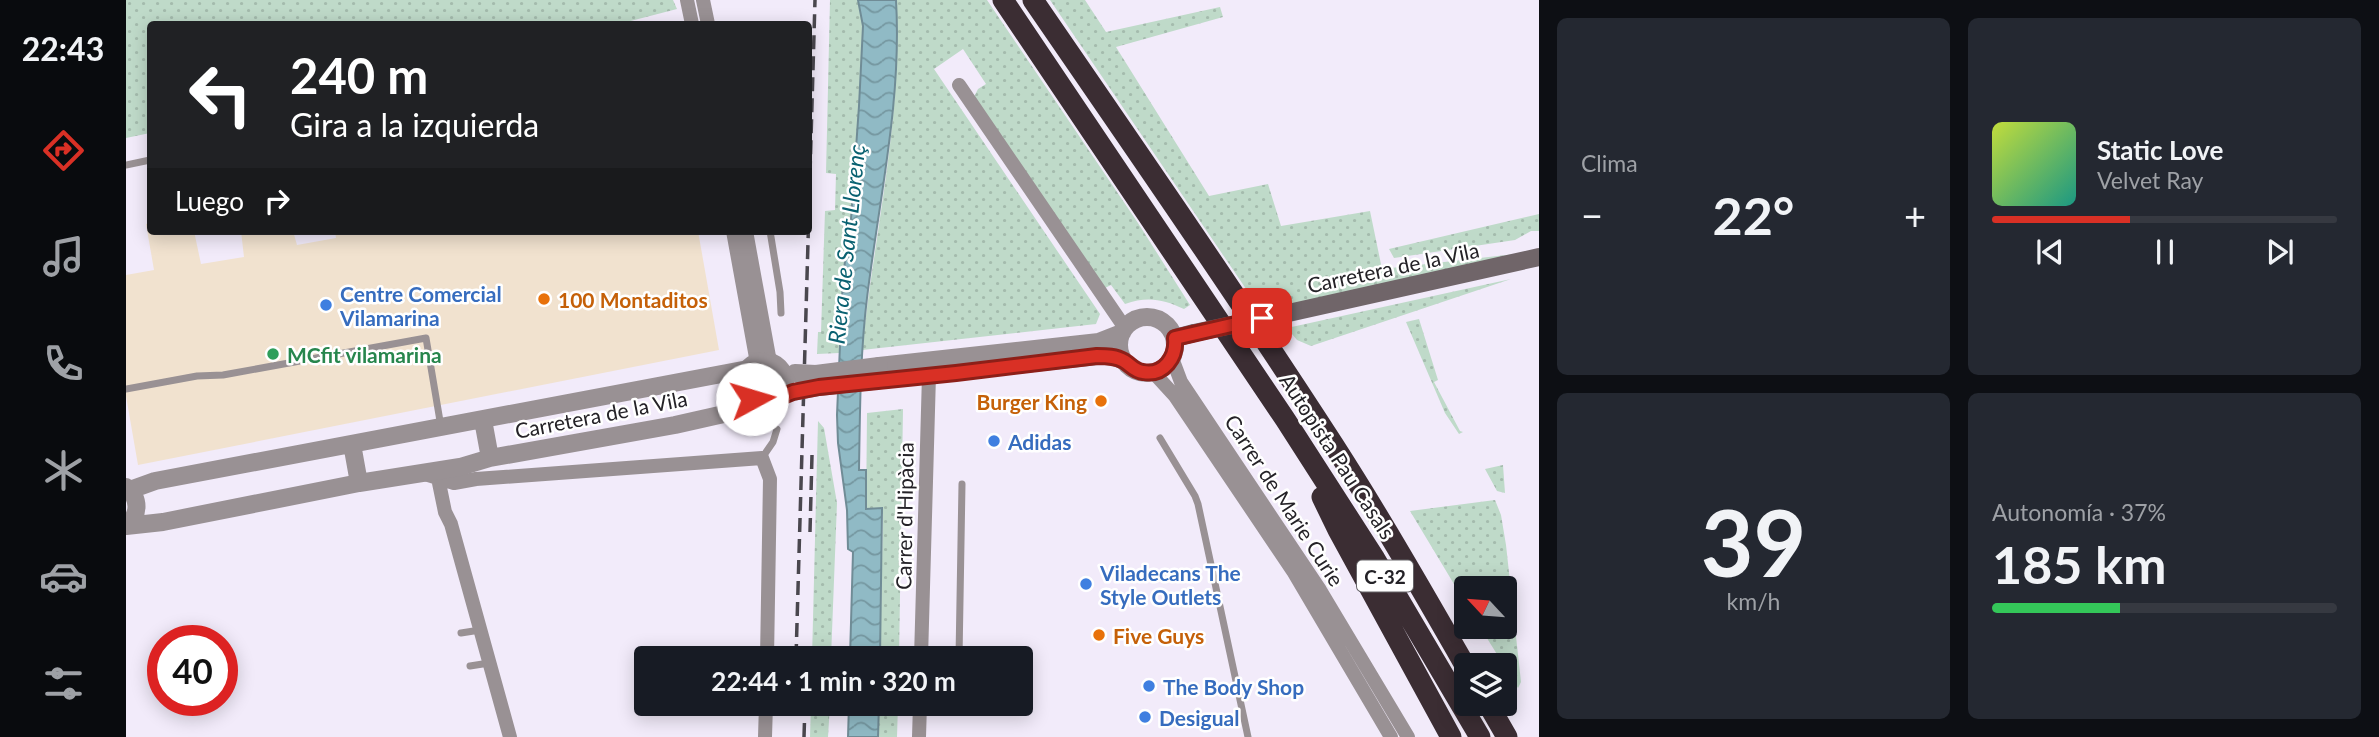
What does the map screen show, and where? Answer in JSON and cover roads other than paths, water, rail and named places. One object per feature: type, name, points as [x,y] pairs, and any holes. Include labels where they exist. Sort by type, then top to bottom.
[{"type":"highway","name":"Autopista Pau Casals","points":[[1003,0],[1376,559],[1480,737]]},
{"type":"highway","name":"Autopista Pau Casals","points":[[1033,0],[1334,445],[1458,653]]},
{"type":"highway","points":[[1285,419],[1338,530],[1451,737]]},
{"type":"highway","points":[[1495,716],[1507,737]]},
{"type":"main road","name":"Carretera de la Vila","points":[[1175,338],[1539,257]]},
{"type":"street","points":[[687,0],[691,21]]},
{"type":"street","points":[[703,0],[707,21]]},
{"type":"street","points":[[958,85],[1124,330]]},
{"type":"street","points":[[734,235],[770,368],[784,387],[786,395],[769,402],[752,399],[745,389],[744,376],[770,368]]},
{"type":"street","points":[[747,235],[770,368]]},
{"type":"street","points":[[1150,317],[1168,326],[1175,338],[1172,358],[1161,370],[1153,372],[1140,372],[1124,361],[1120,350],[1124,330],[1136,319],[1150,317]]},
{"type":"street","name":"Carretera de la Vila","points":[[786,395],[880,373],[1099,342],[1124,330]]},
{"type":"street","name":"Carretera de la Vila","points":[[128,488],[770,368],[819,373],[929,375],[1097,356],[1112,356],[1124,361]]},
{"type":"street","name":"Carrer de Marie Curie","points":[[1172,358],[1181,382],[1320,590],[1408,737]]},
{"type":"street","name":"Carrer de Marie Curie","points":[[1153,372],[1175,396],[1293,571],[1391,737]]},
{"type":"street","name":"Carrer d'Hipàcia","points":[[921,646],[929,375]]},
{"type":"street","name":"Carretera de la Vila","points":[[126,526],[163,522],[359,483],[457,475],[490,458],[675,425],[746,409],[759,402]]},
{"type":"street","name":"Carretera de la Vila","points":[[483,420],[490,458]]},
{"type":"street","points":[[352,444],[359,483]]},
{"type":"street","points":[[451,524],[457,475],[476,479],[762,458],[770,479],[767,646]]},
{"type":"street","points":[[430,476],[451,524],[510,737]]},
{"type":"street","points":[[126,526],[134,519],[137,509],[136,499],[128,488]]},
{"type":"street","points":[[765,737],[766,716]]},
{"type":"street","points":[[919,737],[920,716]]},
{"type":"lane","points":[[126,164],[147,160]]},
{"type":"lane","points":[[771,235],[781,313]]},
{"type":"lane","points":[[126,389],[197,376],[223,375],[426,338],[442,428]]},
{"type":"lane","points":[[762,458],[773,442],[777,429]]},
{"type":"lane","points":[[1160,439],[1195,496],[1248,737]]},
{"type":"lane","points":[[959,646],[962,484]]},
{"type":"lane","points":[[461,633],[480,630]]},
{"type":"lane","points":[[470,666],[489,663]]},
{"type":"water","points":[[858,0],[896,0],[893,113],[867,298],[860,405],[859,470],[866,470],[866,509],[882,508],[880,646],[850,646],[853,552],[848,549],[847,510],[837,415],[843,276],[851,219],[863,26]]},
{"type":"water","points":[[849,716],[879,716],[878,737],[848,737]]},
{"type":"railway","points":[[812,104],[815,0]]},
{"type":"railway","points":[[796,646],[808,235]]},
{"type":"railway","points":[[810,532],[812,455]]},
{"type":"railway","points":[[804,737],[805,716]]},
{"type":"place","name":"100 Montaditos","points":[[544,299]]},
{"type":"place","name":"Centre Comercial Vilamarina","points":[[326,305]]},
{"type":"place","name":"MCfit vilamarina","points":[[273,354]]},
{"type":"place","name":"Burger King","points":[[1101,401]]},
{"type":"place","name":"Adidas","points":[[994,441]]},
{"type":"place","name":"Viladecans The Style Outlets","points":[[1086,584]]},
{"type":"place","name":"Five Guys","points":[[1099,635]]},
{"type":"place","name":"The Body Shop","points":[[1149,686]]},
{"type":"place","name":"Desigual","points":[[1145,717]]},
{"type":"water label","name":"Riera de Sant Llorenç","points":[[846,244]]}]
